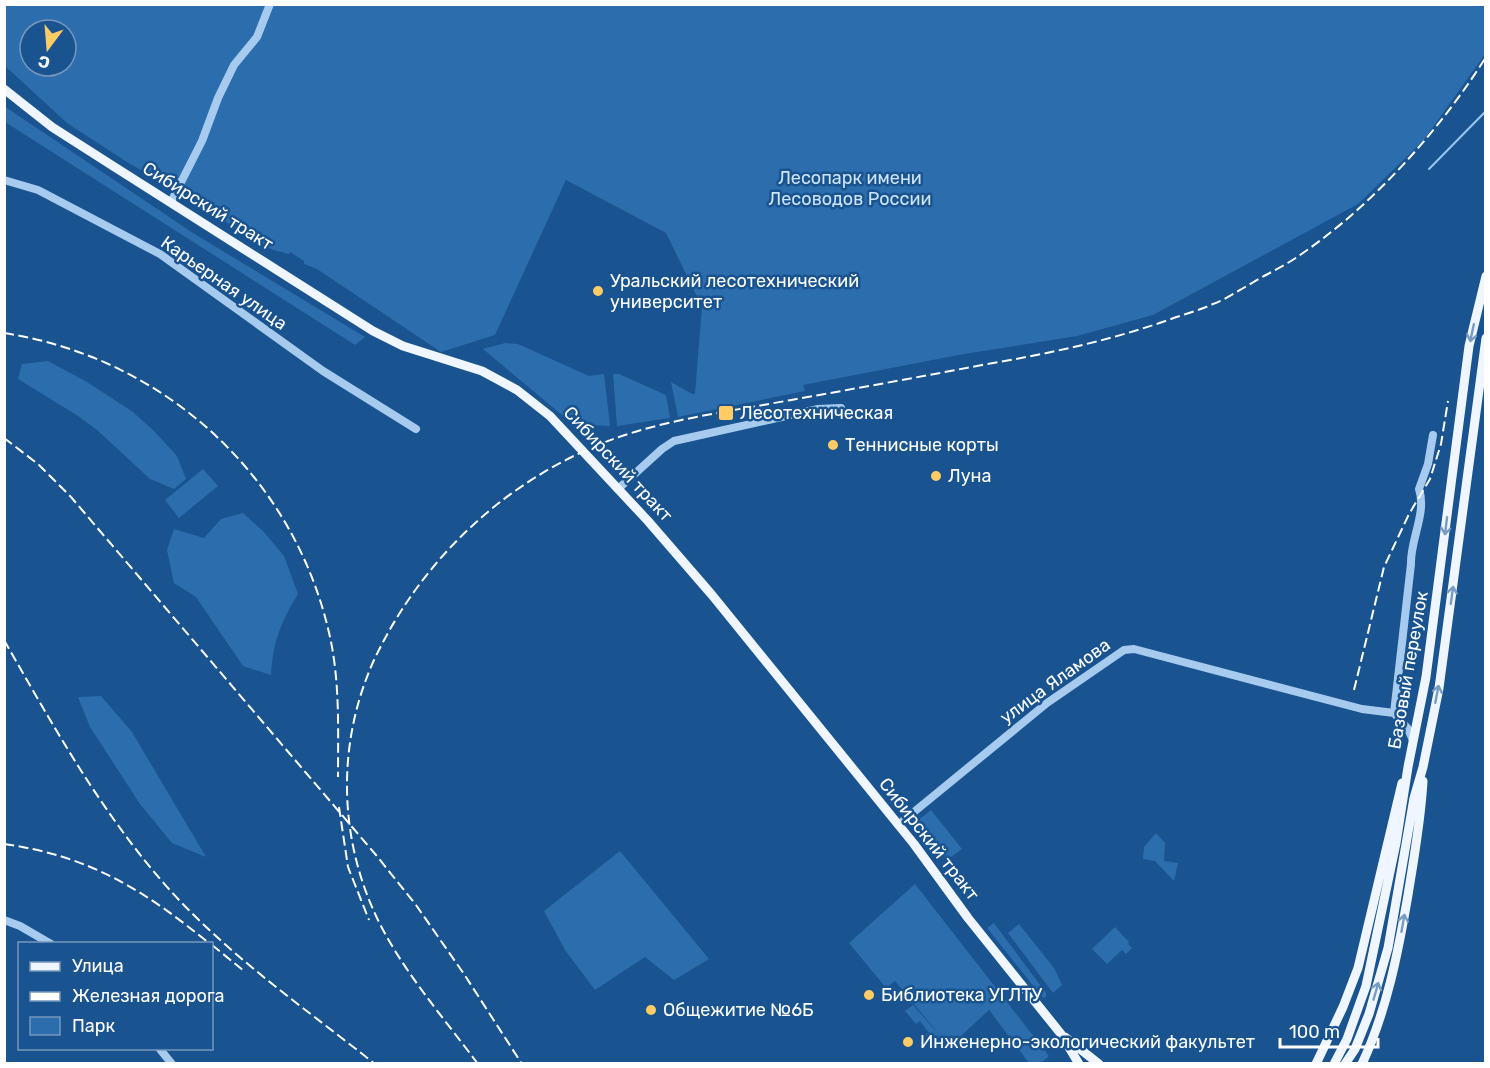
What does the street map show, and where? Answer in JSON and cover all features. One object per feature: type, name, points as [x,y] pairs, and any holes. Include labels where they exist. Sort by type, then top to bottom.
[{"type":"main road","name":"Сибирский тракт","points":[[4,90],[52,127],[388,338],[429,355],[482,371],[517,390],[550,416],[648,521],[712,595],[898,825],[1061,1034],[1079,1064]]},
{"type":"main road","name":"Базовый переулок","points":[[1334,1064],[1347,1039],[1366,986],[1396,843],[1430,651],[1470,346],[1485,276]]},
{"type":"main road","name":"Базовый переулок","points":[[1345,1064],[1355,1048],[1369,1014],[1388,948],[1414,798],[1423,767],[1444,653],[1485,338]]},
{"type":"main road","points":[[1430,651],[1437,649],[1444,653]]},
{"type":"main road","points":[[1316,1064],[1343,1007],[1358,968],[1398,794],[1408,767]]},
{"type":"main road","points":[[1362,1064],[1380,1022],[1398,951],[1422,799],[1423,767]]},
{"type":"main road","name":"Сибирский тракт","points":[[1061,1034],[1100,1064]]},
{"type":"street","points":[[171,202],[202,141],[234,65],[257,38],[270,4]]},
{"type":"street","name":"Карьерная улица","points":[[4,180],[38,190],[160,254],[323,371],[416,429]]},
{"type":"street","points":[[618,489],[674,441],[818,409],[841,408]]},
{"type":"street","points":[[1413,740],[1408,729],[1394,713],[1411,550],[1420,514],[1419,489],[1428,464],[1433,435]]},
{"type":"street","name":"улица Яламова","points":[[898,825],[1047,703],[1124,650],[1134,649],[1362,709],[1394,713]]},
{"type":"street","points":[[4,920],[27,929],[48,942]]},
{"type":"street","points":[[161,1050],[172,1064]]},
{"type":"green space","name":"Лесопарк имени Лесоводов России","points":[[1485,4],[1486,53],[1423,141],[1358,204],[1153,315],[1077,336],[964,354],[803,385],[805,391],[678,417],[671,382],[695,394],[702,307],[666,233],[566,180],[495,335],[441,352],[317,269],[304,264],[304,261],[290,252],[289,254],[273,250],[236,229],[186,194],[130,164],[67,123],[18,78],[78,78],[78,18],[18,18],[18,78],[5,66],[4,5]]},
{"type":"green space","points":[[4,106],[193,233],[365,337],[355,345],[5,122]]},
{"type":"green space","points":[[505,343],[518,344],[589,376],[604,374],[610,426],[568,420],[483,349]]},
{"type":"green space","points":[[48,361],[87,382],[133,412],[177,456],[186,479],[174,489],[150,479],[97,430],[18,379],[22,364]]},
{"type":"green space","points":[[613,374],[619,374],[666,395],[670,418],[617,426]]},
{"type":"green space","points":[[203,469],[218,486],[179,518],[165,500]]},
{"type":"green space","points":[[243,513],[264,532],[284,556],[298,594],[279,633],[271,675],[243,666],[196,597],[174,583],[167,550],[174,529],[204,538],[221,519]]},
{"type":"green space","points":[[101,696],[132,732],[206,857],[172,843],[140,804],[90,727],[78,697]]},
{"type":"green space","points":[[931,810],[962,849],[947,860],[917,821]]},
{"type":"green space","points":[[1156,833],[1165,843],[1164,861],[1178,863],[1174,881],[1155,861],[1143,859],[1144,847]]},
{"type":"green space","points":[[620,851],[709,959],[674,980],[645,957],[595,990],[565,950],[544,911]]},
{"type":"green space","points":[[915,884],[1049,1056],[1041,1063],[1029,1063],[989,1010],[949,1047],[945,1042],[939,1048],[925,1035],[929,1033],[920,1021],[916,1024],[905,1011],[913,1005],[942,1038],[895,981],[886,988],[849,943]]},
{"type":"green space","points":[[994,923],[1046,993],[1046,997],[1043,998],[987,928]]},
{"type":"green space","points":[[1019,924],[1054,968],[1062,985],[1053,993],[1008,933]]},
{"type":"green space","points":[[1115,927],[1132,948],[1126,954],[1122,950],[1107,964],[1092,949]]},
{"type":"waterway","points":[[1429,169],[1486,111]]},
{"type":"railway","points":[[478,1064],[411,975],[377,918],[364,887],[355,855],[349,822],[347,789],[348,756],[353,723],[374,660],[392,625],[413,593],[463,534],[492,508],[523,485],[556,465],[591,448],[654,426],[1054,351],[1148,327],[1218,302],[1291,261],[1347,219],[1399,169],[1423,142],[1467,86],[1486,57]]},
{"type":"railway","points":[[4,333],[63,347],[118,369],[169,398],[214,434],[254,477],[287,526],[313,579],[330,637],[337,689],[338,777]]},
{"type":"railway","points":[[1354,690],[1384,567],[1409,514],[1430,479],[1441,444],[1448,401]]},
{"type":"railway","points":[[4,438],[38,464],[71,497],[376,855],[416,905],[522,1064]]},
{"type":"railway","points":[[4,640],[96,794],[161,880],[210,931],[236,954],[375,1064]]},
{"type":"railway","points":[[339,807],[348,867],[369,920]]},
{"type":"railway","points":[[4,844],[63,857],[114,878],[162,907],[207,942]]},
{"type":"railway","points":[[213,946],[244,971]]},
{"type":"place","name":"Уральский лесотехнический университет","points":[[598,291]]},
{"type":"place","name":"Лесотехническая","points":[[726,413]]},
{"type":"place","name":"Теннисные корты","points":[[833,445]]},
{"type":"place","name":"Луна","points":[[936,476]]},
{"type":"place","name":"Библиотека УГЛТУ","points":[[869,995]]},
{"type":"place","name":"Общежитие №6Б","points":[[651,1010]]},
{"type":"place","name":"Инженерно-экологический факультет","points":[[908,1042]]}]
